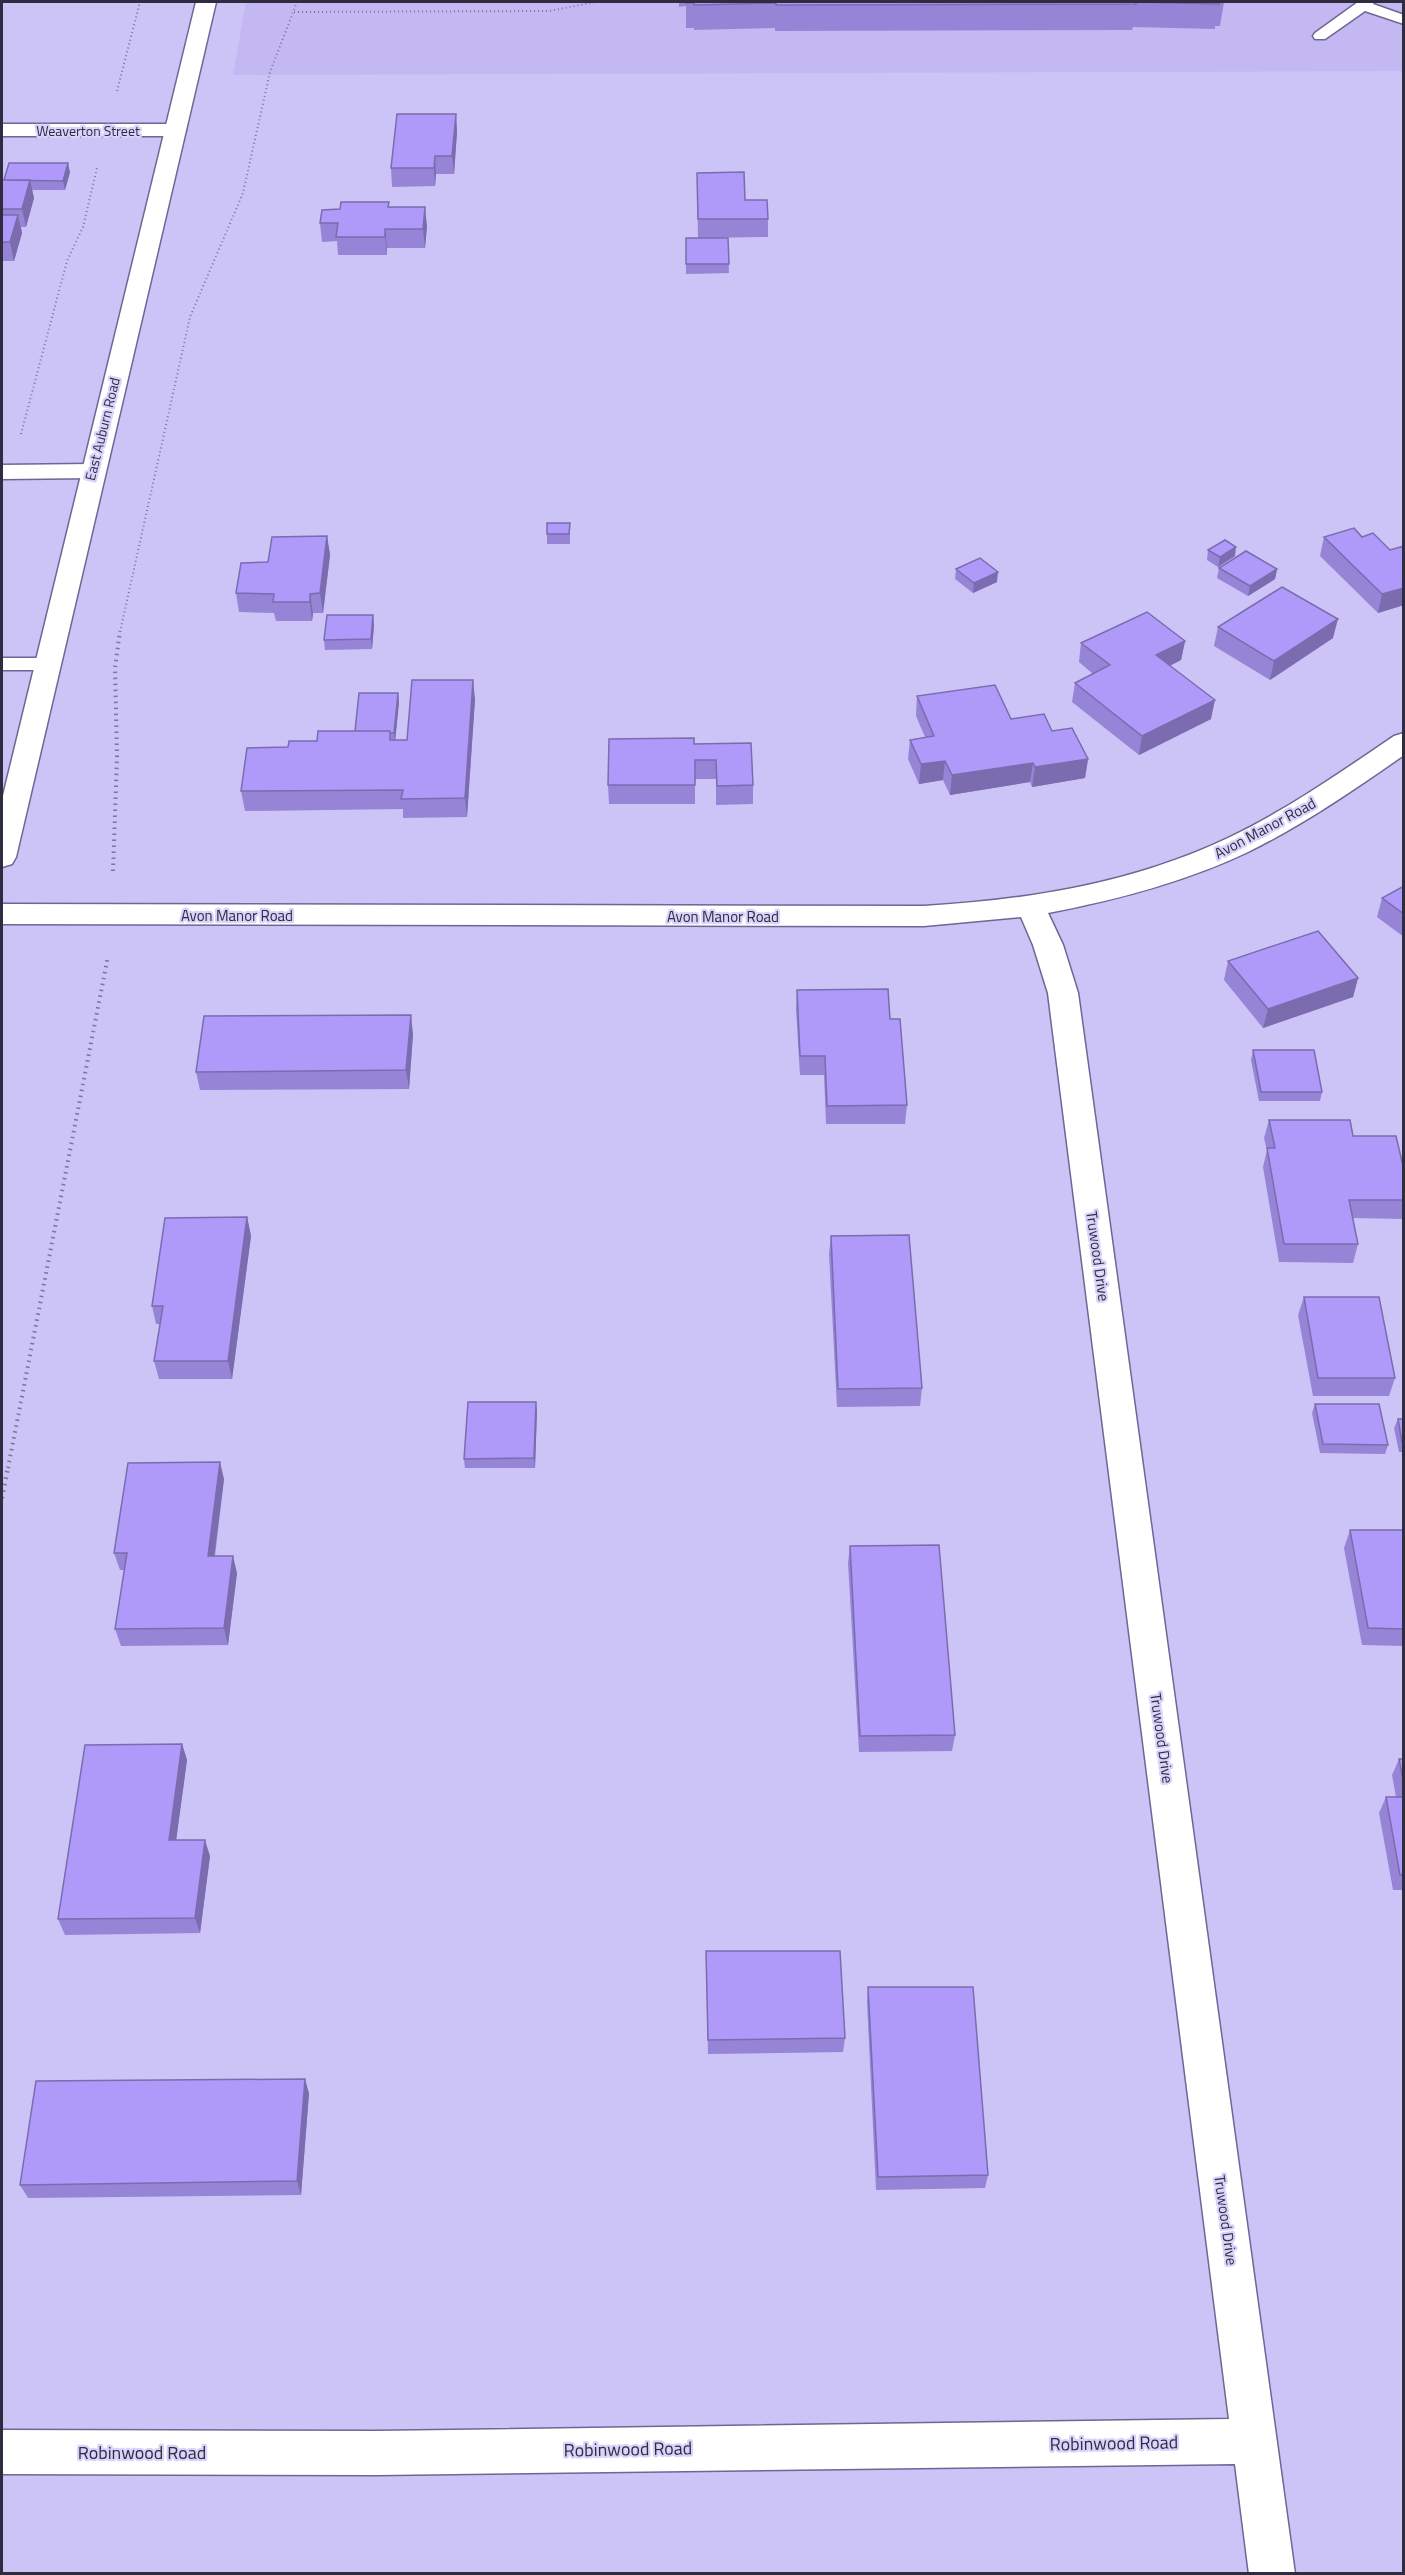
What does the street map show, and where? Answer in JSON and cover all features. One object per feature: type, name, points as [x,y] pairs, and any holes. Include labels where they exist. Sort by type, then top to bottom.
[{"type":"street","name":"East Auburn Road","points":[[2,849],[206,2]]},
{"type":"street","name":"Weaverton Street","points":[[2,130],[175,130]]},
{"type":"street","points":[[2,471],[92,471]]},
{"type":"street","name":"Avon Manor Road","points":[[2,914],[924,916],[975,914],[1031,908],[1114,890],[1213,856],[1259,834],[1323,797],[1404,742]]},
{"type":"street","name":"Truwood Drive","points":[[1031,908],[1048,945],[1063,993],[1272,2574]]},
{"type":"street","name":"Robinwood Road","points":[[2,2451],[378,2453],[1255,2441]]},
{"type":"lane","points":[[1320,36],[1365,3],[1404,20]]},
{"type":"lane","points":[[2,664],[47,664]]},
{"type":"path","points":[[116,92],[140,2]]},
{"type":"path","points":[[113,882],[117,757],[115,668],[120,632],[190,317],[243,193],[270,72],[297,2]]},
{"type":"path","points":[[294,12],[549,11],[596,2]]},
{"type":"path","points":[[22,430],[67,261],[83,227],[96,173]]},
{"type":"path","points":[[2,1498],[111,946]]},
{"type":"shaded area","points":[[246,2],[1403,2],[1403,71],[233,75]]},
{"type":"building","points":[[686,2],[1135,2],[1136,4],[776,5],[776,3],[694,5],[694,3]]},
{"type":"building","points":[[1135,2],[1218,2],[1219,4]]},
{"type":"building","points":[[397,114],[456,114],[452,156],[435,156],[434,168],[391,168]]},
{"type":"building","points":[[9,163],[68,163],[63,181],[4,180]]},
{"type":"building","points":[[744,172],[745,200],[767,200],[768,219],[698,219],[697,173]]},
{"type":"building","points":[[2,180],[30,180],[22,209],[2,209]]},
{"type":"building","points":[[341,202],[389,202],[388,207],[425,207],[423,229],[385,229],[385,237],[336,237],[338,223],[320,223],[322,210],[340,209]]},
{"type":"building","points":[[2,215],[18,215],[10,242],[2,242]]},
{"type":"building","points":[[686,238],[728,238],[729,264],[686,264]]},
{"type":"building","points":[[547,523],[570,523],[569,534],[547,534]]},
{"type":"building","points":[[1354,528],[1362,537],[1373,533],[1390,550],[1404,546],[1404,588],[1382,594],[1324,537]]},
{"type":"building","points":[[327,536],[320,593],[310,594],[310,602],[273,602],[274,594],[236,593],[241,563],[268,562],[272,537]]},
{"type":"building","points":[[1225,540],[1236,547],[1220,557],[1208,550]]},
{"type":"building","points":[[1246,551],[1277,569],[1250,586],[1219,568]]},
{"type":"building","points":[[980,558],[998,572],[974,583],[956,569]]},
{"type":"building","points":[[1282,587],[1338,619],[1274,661],[1218,627]]},
{"type":"building","points":[[1147,612],[1185,641],[1156,655],[1215,700],[1142,736],[1075,683],[1110,665],[1081,643]]},
{"type":"building","points":[[327,615],[373,615],[371,639],[324,640]]},
{"type":"building","points":[[412,680],[473,680],[465,798],[401,799],[403,790],[241,791],[247,748],[288,747],[289,741],[317,741],[318,731],[390,731],[390,740],[407,740]]},
{"type":"building","points":[[995,685],[1011,719],[1044,714],[1052,731],[1072,728],[1088,759],[1035,767],[1033,763],[952,775],[945,761],[921,764],[910,740],[934,736],[917,696]]},
{"type":"building","points":[[359,693],[398,693],[394,733],[355,731]]},
{"type":"building","points":[[694,738],[694,744],[751,743],[753,785],[717,786],[716,760],[695,760],[695,785],[608,785],[609,739]]},
{"type":"building","points":[[1404,886],[1404,914],[1382,898]]},
{"type":"building","points":[[1318,931],[1358,978],[1268,1009],[1228,961]]},
{"type":"building","points":[[888,989],[890,1019],[900,1019],[907,1105],[827,1106],[825,1056],[800,1056],[797,990]]},
{"type":"building","points":[[411,1015],[406,1070],[196,1072],[204,1016]]},
{"type":"building","points":[[1253,1050],[1314,1050],[1322,1092],[1261,1092]]},
{"type":"building","points":[[1269,1120],[1350,1120],[1353,1136],[1396,1136],[1404,1170],[1404,1200],[1349,1200],[1358,1244],[1284,1244],[1267,1148],[1275,1148]]},
{"type":"building","points":[[247,1217],[228,1361],[154,1361],[163,1306],[152,1306],[165,1218]]},
{"type":"building","points":[[909,1235],[922,1388],[838,1389],[831,1236]]},
{"type":"building","points":[[1304,1297],[1379,1297],[1395,1378],[1318,1378]]},
{"type":"building","points":[[468,1402],[536,1402],[534,1458],[464,1459]]},
{"type":"building","points":[[1315,1404],[1379,1404],[1388,1445],[1323,1444]]},
{"type":"building","points":[[1398,1419],[1404,1419],[1404,1442],[1402,1442]]},
{"type":"building","points":[[220,1462],[208,1556],[233,1556],[224,1628],[115,1629],[127,1553],[114,1553],[128,1463]]},
{"type":"building","points":[[1350,1530],[1404,1530],[1404,1629],[1368,1628]]},
{"type":"building","points":[[939,1545],[955,1735],[860,1736],[850,1546]]},
{"type":"building","points":[[182,1744],[169,1840],[205,1840],[195,1918],[58,1919],[85,1745]]},
{"type":"building","points":[[1399,1759],[1404,1759],[1404,1785]]},
{"type":"building","points":[[1386,1797],[1404,1797],[1404,1875],[1400,1875]]},
{"type":"building","points":[[706,1951],[840,1951],[845,2038],[708,2040]]},
{"type":"building","points":[[868,1987],[973,1987],[988,2175],[878,2177]]},
{"type":"building","points":[[305,2079],[297,2181],[20,2185],[36,2081]]}]
